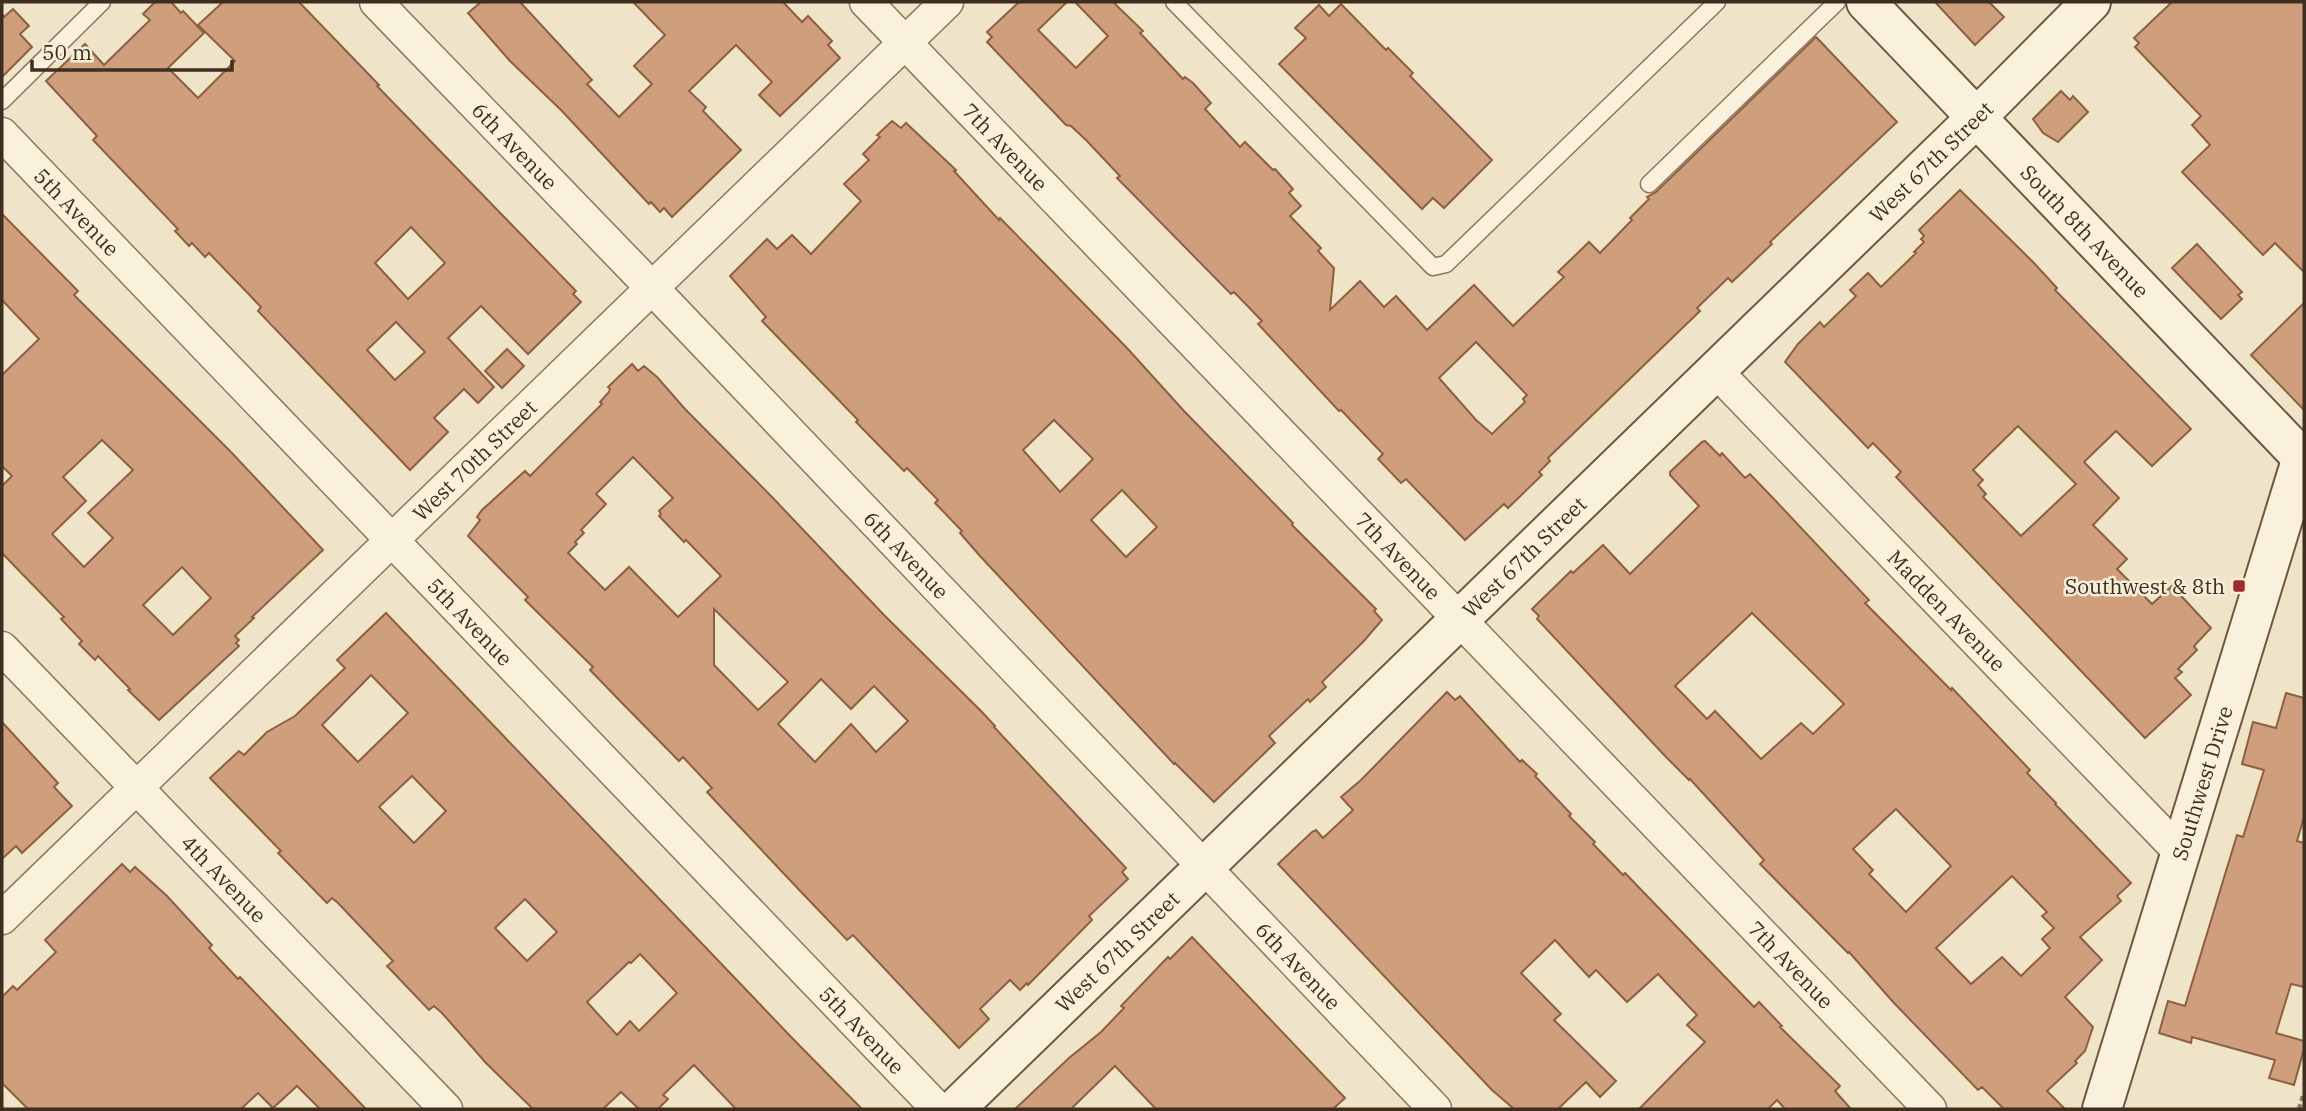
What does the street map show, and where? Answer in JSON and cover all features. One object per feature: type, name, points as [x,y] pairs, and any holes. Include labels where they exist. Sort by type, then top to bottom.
[{"type":"street","name":"6th Avenue","points":[[376,2],[1435,1109]]},
{"type":"street","name":"7th Avenue","points":[[866,2],[1930,1109]]},
{"type":"street","name":"West 70th Street","points":[[2,918],[947,2]]},
{"type":"street","name":"South 8th Avenue","points":[[1866,2],[2303,458]]},
{"type":"street","name":"West 67th Street","points":[[955,1109],[1977,117],[2091,2]]},
{"type":"street","name":"5th Avenue","points":[[2,134],[938,1109]]},
{"type":"street","name":"Madden Avenue","points":[[1715,370],[2179,851]]},
{"type":"street","name":"Southwest Drive","points":[[2102,1109],[2179,851],[2303,458]]},
{"type":"street","name":"4th Avenue","points":[[2,648],[446,1109]]},
{"type":"lane","points":[[2,101],[102,2]]},
{"type":"lane","points":[[1174,2],[1433,267],[1446,264],[1717,2]]},
{"type":"lane","points":[[1649,184],[1837,2]]},
{"type":"path","points":[[2300,1109],[2304,1093]]},
{"type":"building","points":[[155,2],[171,2],[204,33],[168,68],[198,98],[235,61],[198,25],[223,2],[299,2],[576,291],[573,294],[581,302],[528,354],[481,306],[448,338],[494,387],[478,403],[464,389],[434,418],[448,432],[410,470],[258,311],[261,307],[209,253],[205,257],[192,243],[189,246],[175,231],[178,229],[93,140],[97,136],[46,81],[85,44],[104,65],[150,20],[143,14]],"holes":[[[411,227],[445,263],[408,299],[375,263]],[[396,322],[425,352],[395,380],[367,350]]]},
{"type":"building","points":[[481,2],[520,2],[592,80],[587,84],[619,117],[652,84],[634,66],[665,35],[633,2],[783,2],[802,22],[808,16],[832,41],[828,45],[840,58],[780,116],[759,95],[772,82],[736,45],[689,91],[706,107],[703,111],[741,150],[672,217],[664,208],[660,212],[651,202],[649,204],[561,110],[510,61],[468,13]]},
{"type":"building","points":[[1019,2],[1067,2],[1038,30],[1076,68],[1108,36],[1075,2],[1113,2],[1143,31],[1140,33],[1183,79],[1185,77],[1193,83],[1211,103],[1205,109],[1240,147],[1245,142],[1293,189],[1289,193],[1301,206],[1290,216],[1321,248],[1318,251],[1334,268],[1330,310],[1360,281],[1384,307],[1396,296],[1427,330],[1474,285],[1513,326],[1564,277],[1558,272],[1589,242],[1600,253],[1632,220],[1630,218],[1649,199],[1647,197],[1656,192],[1816,37],[1897,122],[1770,242],[1772,244],[1732,282],[1728,278],[1697,308],[1700,311],[1548,458],[1550,461],[1539,472],[1542,475],[1508,508],[1504,504],[1465,540],[1406,479],[1401,483],[1378,459],[1383,454],[1258,324],[1262,321],[1234,292],[1231,294],[1117,178],[1120,176],[1086,140],[1071,126],[1066,125],[987,42],[992,37],[987,32]],"holes":[[[1476,342],[1527,395],[1523,399],[1525,402],[1492,434],[1439,378]]]},
{"type":"building","points":[[1935,2],[1989,2],[2004,17],[1975,45]]},
{"type":"building","points":[[2172,2],[2304,2],[2304,272],[2275,243],[2263,255],[2182,172],[2210,145],[2192,125],[2201,116],[2135,47],[2139,43],[2134,38]]},
{"type":"building","points":[[1341,4],[1413,73],[1410,76],[1492,160],[1444,208],[1433,198],[1422,209],[1279,64],[1306,38],[1295,28],[1319,5],[1329,16]]},
{"type":"building","points":[[13,9],[29,26],[20,34],[32,47],[2,77],[2,14],[4,17]]},
{"type":"building","points":[[2061,91],[2070,100],[2073,96],[2088,112],[2058,142],[2043,133],[2033,119]]},
{"type":"building","points":[[892,121],[901,128],[906,123],[956,170],[954,171],[999,220],[1000,218],[1127,348],[1292,525],[1376,609],[1374,611],[1382,620],[1322,682],[1326,687],[1310,702],[1308,699],[1269,736],[1275,743],[1214,802],[1174,764],[980,556],[960,533],[962,531],[935,503],[938,500],[907,468],[904,471],[762,321],[766,317],[730,276],[767,239],[777,249],[792,235],[811,254],[861,201],[844,184],[869,160],[863,154],[880,137],[877,135]],"holes":[[[1054,420],[1093,459],[1060,492],[1023,450]],[[1122,490],[1157,527],[1126,557],[1091,520]]]},
{"type":"building","points":[[1960,190],[2033,262],[2057,288],[2055,290],[2191,429],[2152,466],[2116,431],[2084,462],[2119,498],[2093,525],[2127,559],[2117,569],[2152,604],[2172,586],[2211,628],[2194,646],[2197,650],[2178,669],[2182,672],[2175,678],[2191,695],[2145,738],[1896,477],[1901,472],[1873,443],[1868,448],[1785,362],[1820,322],[1824,327],[1856,296],[1850,290],[1868,273],[1881,287],[1916,253],[1914,252],[1924,242],[1921,239],[1924,236],[1919,230]],"holes":[[[2018,426],[2076,484],[2021,536],[1983,497],[1986,494],[1978,485],[1983,480],[1973,470]]]},
{"type":"building","points":[[2,214],[78,291],[74,295],[231,452],[323,550],[235,636],[239,640],[236,643],[239,646],[159,720],[98,656],[95,660],[79,644],[82,641],[61,619],[64,617],[2,553],[2,486],[12,476],[2,466],[2,375],[39,339],[2,300]],"holes":[[[102,440],[133,470],[88,513],[113,538],[84,567],[52,534],[86,501],[63,477]],[[182,567],[211,598],[173,635],[143,605]]]},
{"type":"building","points":[[2197,244],[2242,292],[2238,295],[2242,299],[2221,319],[2172,268]]},
{"type":"building","points":[[2304,303],[2304,410],[2251,355]]},
{"type":"building","points":[[507,349],[524,366],[502,388],[485,371]]},
{"type":"building","points":[[632,364],[638,371],[644,366],[657,377],[884,615],[981,711],[1126,868],[1122,872],[1128,879],[1089,916],[1092,920],[1028,985],[1027,983],[1020,990],[1010,980],[980,1009],[989,1019],[959,1048],[853,935],[847,940],[707,792],[712,788],[683,757],[679,761],[623,704],[590,670],[593,667],[525,600],[528,597],[468,536],[480,520],[477,517],[482,510],[525,471],[530,476],[602,404],[600,402],[609,392],[608,387]],"holes":[[[633,457],[673,498],[659,511],[659,516],[721,576],[678,617],[629,567],[605,590],[568,553],[584,533],[581,530],[606,504],[596,494]],[[714,609],[788,682],[758,710],[714,665]],[[821,679],[851,709],[874,686],[908,721],[876,752],[851,724],[815,762],[778,724]]]},
{"type":"building","points":[[1705,441],[1720,456],[1722,453],[1745,478],[1750,474],[1869,600],[1865,603],[1951,690],[1952,688],[2030,770],[2027,773],[2131,883],[2117,896],[2121,901],[2080,937],[2102,960],[2065,997],[2093,1027],[2085,1051],[2075,1061],[2077,1063],[2047,1091],[2065,1109],[2004,1109],[1982,1087],[1978,1090],[1849,952],[1760,864],[1764,860],[1537,619],[1539,616],[1532,609],[1571,571],[1573,573],[1603,545],[1630,574],[1699,506],[1670,472]],"holes":[[[1752,613],[1844,704],[1813,734],[1801,723],[1761,759],[1715,711],[1707,719],[1675,686]],[[1896,809],[1951,866],[1906,912],[1869,874],[1873,870],[1853,849]],[[2012,876],[2047,912],[2042,916],[2054,928],[2042,939],[2050,948],[2021,976],[2002,957],[1971,984],[1936,948]]]},
{"type":"building","points":[[386,613],[862,1109],[736,1109],[694,1065],[663,1095],[668,1099],[658,1109],[639,1109],[621,1092],[603,1109],[533,1109],[486,1063],[442,1013],[434,1006],[429,1010],[387,966],[393,961],[338,903],[332,898],[327,903],[210,778],[239,751],[244,755],[267,732],[295,716],[345,668],[337,660]],"holes":[[[371,675],[408,713],[358,762],[322,725]],[[412,776],[446,811],[414,843],[379,807]],[[525,899],[557,932],[527,961],[495,928]],[[640,954],[677,993],[639,1031],[630,1021],[617,1035],[587,1002]]]},
{"type":"building","points":[[1447,692],[1455,700],[1460,696],[1520,762],[1522,760],[1537,774],[1535,776],[1571,814],[1569,816],[1595,842],[1593,844],[1623,875],[1625,873],[1754,1007],[1759,1002],[1782,1026],[1780,1027],[1840,1086],[1835,1091],[1851,1109],[1785,1109],[1777,1100],[1768,1109],[1639,1109],[1705,1042],[1687,1025],[1697,1015],[1658,974],[1627,1002],[1596,970],[1589,977],[1555,940],[1521,973],[1561,1014],[1554,1020],[1616,1081],[1600,1097],[1586,1082],[1558,1109],[1514,1109],[1492,1090],[1278,864],[1312,832],[1316,830],[1323,838],[1353,810],[1341,797]]},
{"type":"building","points":[[2286,693],[2304,698],[2304,817],[2297,841],[2304,843],[2304,987],[2291,984],[2276,1033],[2304,1041],[2294,1085],[2269,1078],[2275,1060],[2192,1037],[2191,1043],[2159,1033],[2168,1001],[2185,1006],[2237,835],[2243,837],[2264,770],[2242,764],[2253,722],[2276,728]]},
{"type":"building","points":[[2,722],[58,783],[54,787],[72,806],[22,853],[16,846],[2,859]]},
{"type":"building","points":[[122,864],[130,872],[135,867],[167,896],[212,945],[209,948],[366,1109],[320,1109],[297,1086],[273,1108],[258,1093],[241,1109],[28,1109],[2,1083],[2,997],[13,986],[17,990],[56,952],[45,940]]},
{"type":"building","points":[[1192,937],[1345,1098],[1333,1109],[1156,1109],[1115,1066],[1071,1109],[1015,1109],[1101,1032],[1124,1008],[1121,1006],[1168,957],[1170,959]]},
{"type":"place","name":"Southwest & 8th","points":[[2239,586]]}]
